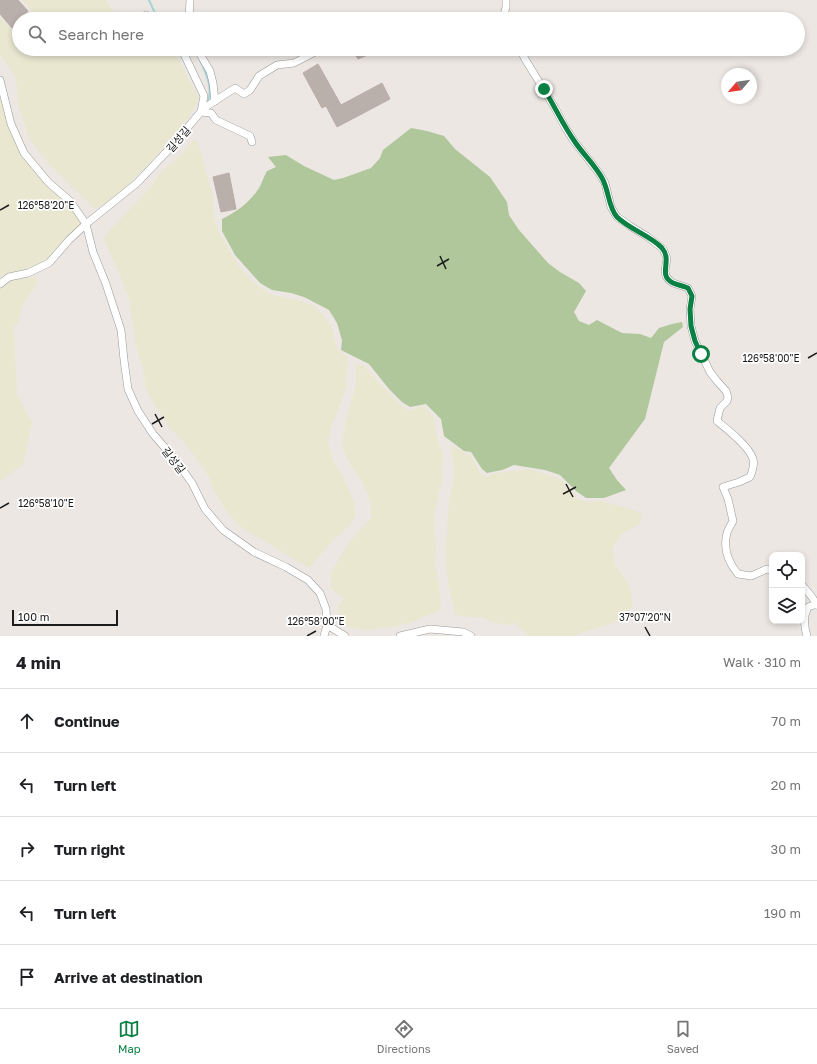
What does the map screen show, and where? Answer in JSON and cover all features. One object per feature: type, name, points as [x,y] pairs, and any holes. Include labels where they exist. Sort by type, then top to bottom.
[{"type":"street","points":[[189,12],[190,0]]},
{"type":"street","points":[[504,12],[506,0]]},
{"type":"street","points":[[185,56],[204,96],[201,112],[211,113],[216,120],[250,136],[252,142]]},
{"type":"street","points":[[201,56],[210,71],[215,101]]},
{"type":"street","name":"길성길","points":[[0,284],[9,277],[28,273],[49,263],[72,237],[86,224],[137,184],[173,145],[204,108],[236,88],[244,94],[250,90],[259,76],[277,65],[294,63],[308,56]]},
{"type":"street","points":[[524,56],[556,108],[565,127],[605,183],[611,207],[617,217],[663,249],[667,258],[665,271],[666,276],[673,283],[688,288],[692,296],[690,309],[691,326],[695,341],[710,372],[726,391],[728,397],[726,402],[720,408],[716,421],[730,431],[749,450],[754,464],[750,477],[723,487],[728,499],[733,521],[727,532],[726,547],[728,556],[731,566],[738,574],[751,576],[769,569]]},
{"type":"street","name":"길성길","points":[[0,80],[11,124],[24,153],[48,182],[70,202],[86,224],[93,252],[106,284],[121,330],[128,388],[138,411],[153,434],[174,458],[192,483],[205,509],[223,530],[254,552],[286,567],[308,580],[320,593],[326,609],[327,624]]},
{"type":"street","points":[[804,588],[817,605],[808,607],[804,615],[804,624],[807,636]]},
{"type":"street","points":[[324,636],[327,624],[345,636]]},
{"type":"street","points":[[400,636],[430,629],[463,632],[471,636]]},
{"type":"shaded area","points":[[23,0],[105,0],[114,12],[32,12]]},
{"type":"shaded area","points":[[0,17],[12,30],[12,56],[176,56],[199,99],[190,116],[152,160],[110,201],[95,209],[50,165],[30,140],[18,104],[15,77],[0,55]]},
{"type":"shaded area","points":[[0,93],[7,122],[21,153],[53,192],[69,204],[81,221],[80,225],[61,243],[46,261],[3,275],[0,278]]},
{"type":"shaded area","points":[[194,140],[198,142],[213,197],[214,220],[222,238],[240,268],[253,282],[272,295],[301,301],[315,306],[331,325],[337,349],[348,358],[346,388],[331,428],[328,442],[332,458],[342,475],[354,502],[356,516],[349,526],[334,539],[309,568],[238,525],[225,509],[213,489],[209,477],[193,454],[163,418],[146,390],[143,369],[136,346],[129,299],[104,239],[110,230],[148,190],[161,172],[181,155]]},
{"type":"shaded area","points":[[36,277],[37,284],[24,302],[18,322],[14,327],[17,395],[32,423],[23,465],[0,481],[0,288],[8,281]]},
{"type":"shaded area","points":[[356,364],[364,366],[399,404],[408,410],[424,406],[434,418],[437,436],[443,455],[442,480],[434,516],[436,549],[435,563],[439,584],[441,610],[398,626],[368,630],[350,628],[340,619],[338,606],[344,599],[331,588],[331,572],[357,532],[372,517],[369,498],[362,481],[350,464],[342,446],[346,421],[356,383]]},
{"type":"shaded area","points":[[451,445],[472,457],[480,473],[486,477],[495,473],[530,469],[560,479],[573,490],[576,498],[588,502],[601,501],[639,512],[642,516],[639,524],[622,534],[612,548],[615,564],[630,586],[633,606],[616,622],[580,633],[576,636],[529,636],[515,623],[505,625],[491,622],[482,617],[455,615],[448,583],[445,553],[448,509],[453,482]]},
{"type":"green space","points":[[411,128],[444,136],[455,149],[490,177],[507,202],[509,215],[519,230],[548,263],[579,283],[586,291],[574,312],[579,321],[589,325],[597,320],[622,333],[640,334],[651,338],[659,328],[682,322],[683,327],[664,342],[645,419],[609,468],[626,490],[604,498],[586,498],[576,491],[560,475],[545,470],[514,465],[502,470],[487,473],[482,469],[471,452],[464,451],[444,436],[441,419],[426,404],[410,407],[402,402],[389,389],[369,364],[341,350],[342,340],[337,323],[329,310],[304,297],[272,290],[260,283],[235,255],[222,231],[222,219],[238,210],[247,202],[259,188],[267,171],[276,167],[268,157],[286,155],[304,166],[334,180],[371,168],[380,158],[383,150]]},
{"type":"building","points":[[0,0],[18,0],[28,11],[12,12],[12,28],[0,14]]},
{"type":"building","points":[[356,56],[365,56],[358,59]]},
{"type":"building","points":[[318,64],[341,105],[382,83],[390,99],[337,127],[326,106],[322,108],[303,73]]},
{"type":"building","points":[[229,173],[236,209],[221,212],[213,177]]},
{"type":"waterway","points":[[149,0],[155,12]]},
{"type":"waterway","points":[[200,60],[210,91],[208,102]]},
{"type":"route","points":[[544,89],[574,141],[605,183],[611,207],[617,217],[663,249],[667,258],[665,271],[666,276],[673,283],[683,285],[688,288],[692,296],[690,309],[691,326],[695,341],[701,354]]}]
